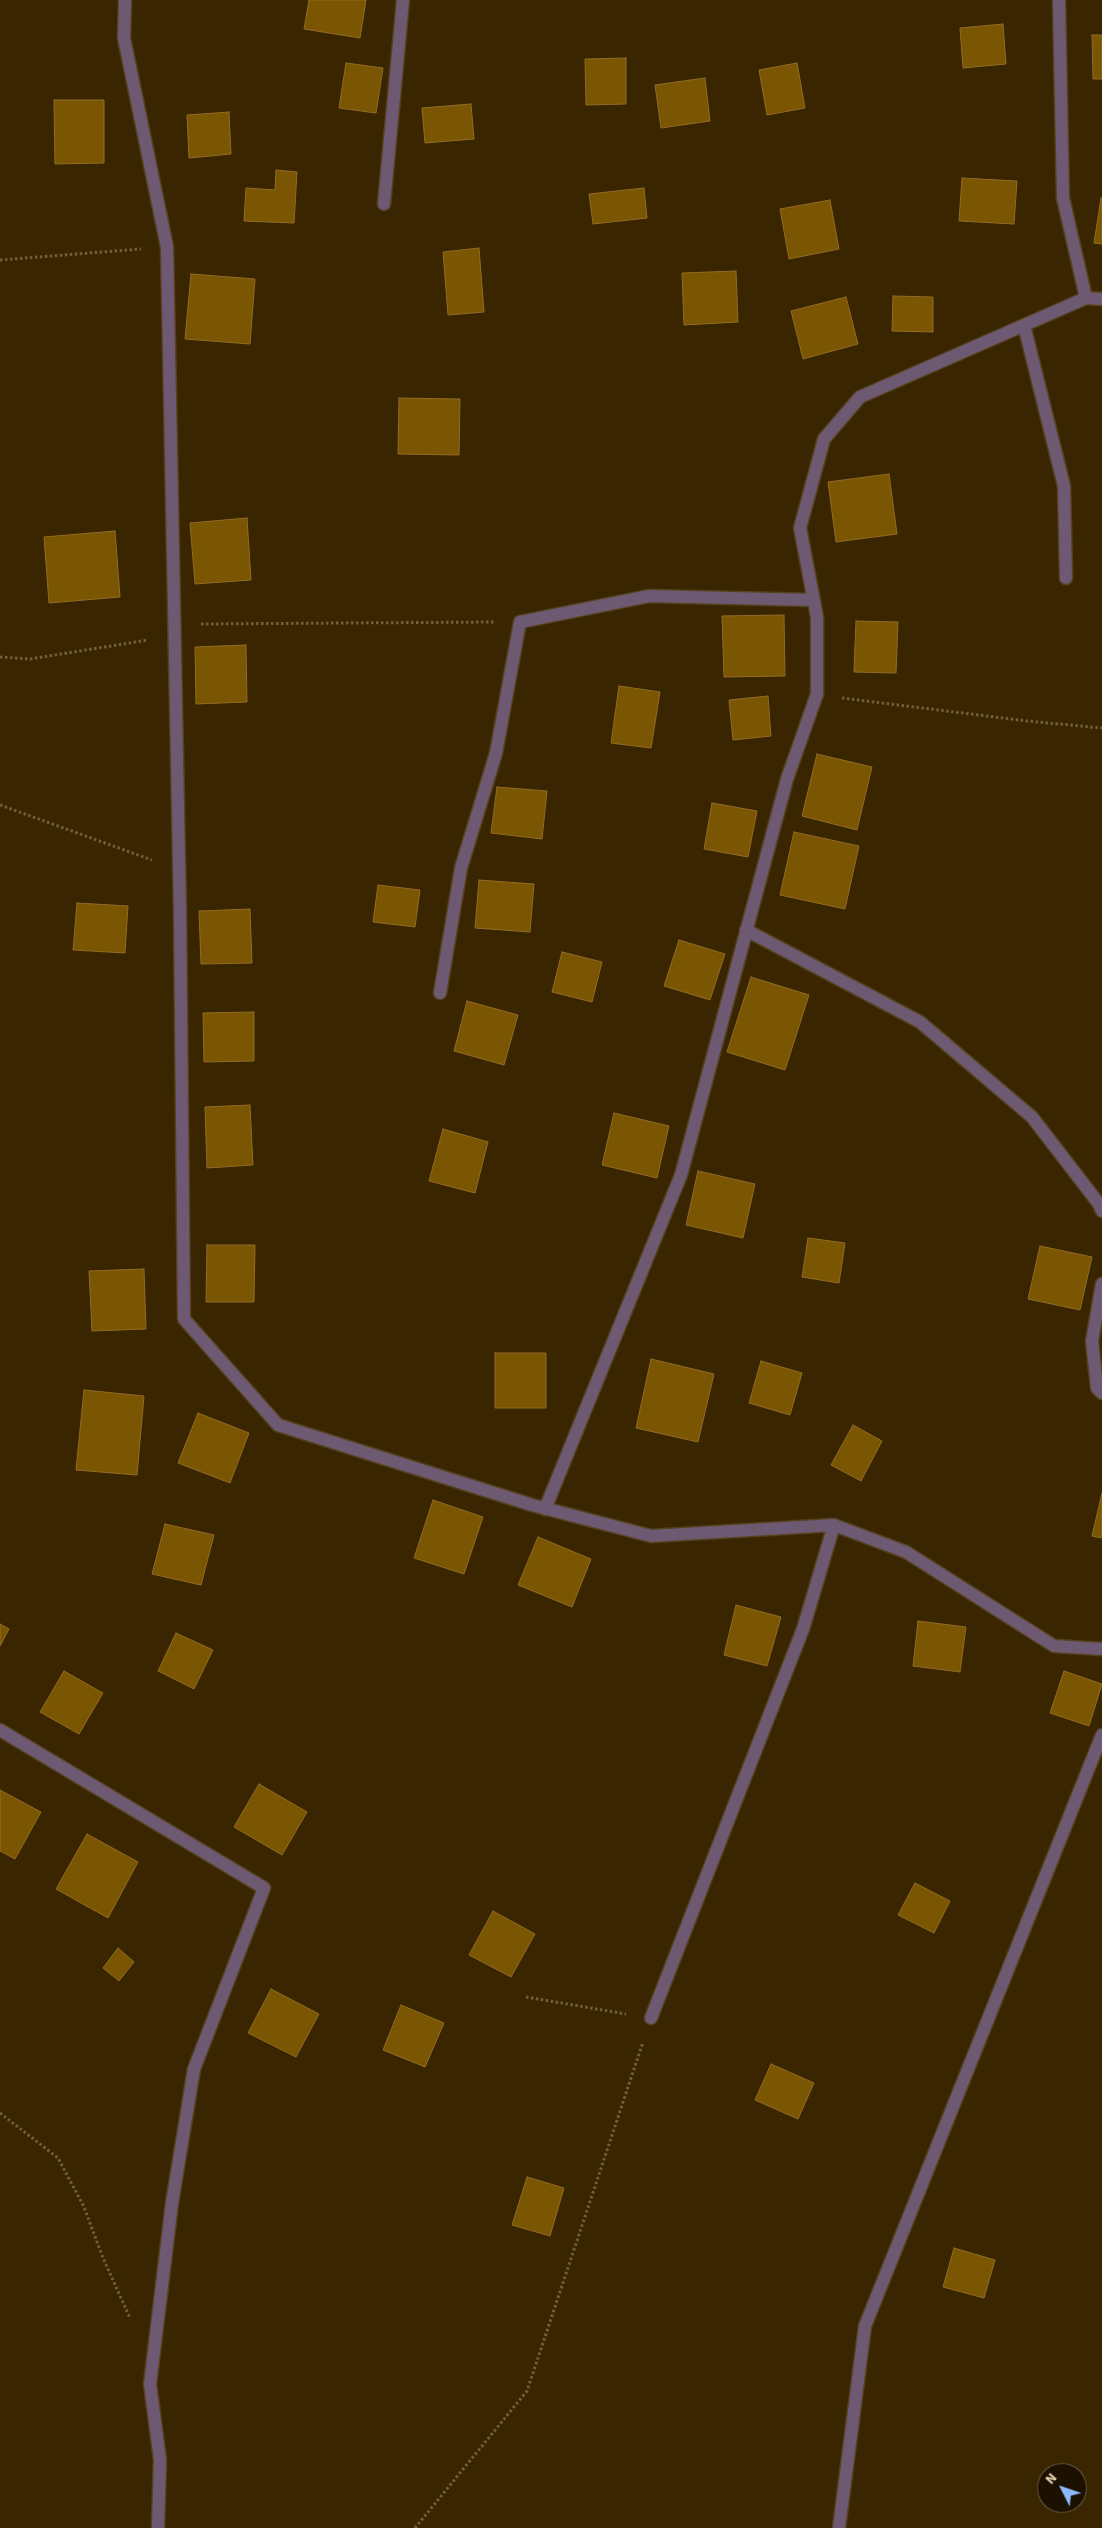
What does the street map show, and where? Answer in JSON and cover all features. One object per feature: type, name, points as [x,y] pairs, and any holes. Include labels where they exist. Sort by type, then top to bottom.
[{"type":"street","points":[[125,0],[124,38],[167,247],[180,870],[184,1318],[278,1425],[545,1509],[651,1536],[834,1525],[906,1552],[1054,1646],[1102,1649]]},
{"type":"street","points":[[384,204],[403,0]]},
{"type":"street","points":[[1059,0],[1063,198],[1086,298]]},
{"type":"street","points":[[545,1509],[681,1175],[787,779],[817,694],[817,617],[800,528],[824,439],[860,397],[1086,298],[1102,299]]},
{"type":"street","points":[[1024,325],[1064,486],[1066,578]]},
{"type":"street","points":[[440,993],[461,868],[496,752],[520,622],[649,596],[814,600]]},
{"type":"street","points":[[746,930],[920,1022],[1032,1117],[1102,1211]]},
{"type":"street","points":[[1102,1284],[1092,1341],[1097,1388],[1102,1393]]},
{"type":"street","points":[[651,2018],[803,1628],[834,1525]]},
{"type":"street","points":[[0,1730],[264,1888],[194,2069],[172,2203],[150,2384],[160,2460],[158,2528]]},
{"type":"street","points":[[839,2528],[865,2326],[1102,1735]]},
{"type":"path","points":[[0,260],[167,247]]},
{"type":"path","points":[[0,657],[30,659],[175,630],[520,622]]},
{"type":"path","points":[[817,694],[1027,721],[1102,728]]},
{"type":"path","points":[[0,805],[180,870]]},
{"type":"path","points":[[415,2528],[527,2391],[651,2018],[526,1997]]},
{"type":"path","points":[[0,2113],[58,2158],[84,2207],[103,2258],[132,2322]]},
{"type":"building","points":[[309,0],[366,0],[360,38],[304,29]]},
{"type":"building","points":[[1003,24],[1006,64],[963,68],[960,28]]},
{"type":"building","points":[[1092,35],[1102,35],[1102,79],[1093,79]]},
{"type":"building","points":[[626,58],[626,104],[586,105],[585,59]]},
{"type":"building","points":[[346,63],[383,68],[376,113],[339,108]]},
{"type":"building","points":[[797,63],[805,108],[767,115],[759,70]]},
{"type":"building","points":[[705,78],[710,121],[661,128],[655,85]]},
{"type":"building","points":[[54,100],[104,100],[104,163],[55,164]]},
{"type":"building","points":[[471,104],[474,139],[425,143],[422,108]]},
{"type":"building","points":[[229,112],[231,154],[189,158],[187,115]]},
{"type":"building","points":[[276,170],[297,172],[294,223],[244,221],[246,188],[275,190]]},
{"type":"building","points":[[962,178],[1017,181],[1014,224],[959,221]]},
{"type":"building","points":[[644,188],[647,218],[593,224],[589,194]]},
{"type":"building","points":[[1102,198],[1102,244],[1094,243]]},
{"type":"building","points":[[830,200],[839,249],[789,259],[780,209]]},
{"type":"building","points":[[479,248],[484,312],[448,315],[443,252]]},
{"type":"building","points":[[736,271],[738,322],[684,325],[682,273]]},
{"type":"building","points":[[191,274],[255,279],[250,344],[185,339]]},
{"type":"building","points":[[893,296],[933,297],[933,332],[892,331]]},
{"type":"building","points":[[846,297],[858,344],[803,359],[791,311]]},
{"type":"building","points":[[399,398],[460,399],[459,455],[398,454]]},
{"type":"building","points":[[889,474],[897,534],[836,542],[828,482]]},
{"type":"building","points":[[247,518],[251,580],[195,584],[190,523]]},
{"type":"building","points":[[115,531],[120,597],[49,603],[44,537]]},
{"type":"building","points":[[784,615],[785,676],[724,677],[722,616]]},
{"type":"building","points":[[856,621],[898,622],[896,673],[854,672]]},
{"type":"building","points":[[246,645],[247,702],[196,704],[195,647]]},
{"type":"building","points":[[619,686],[660,692],[651,748],[611,743]]},
{"type":"building","points":[[768,696],[771,736],[733,740],[729,700]]},
{"type":"building","points":[[817,754],[872,767],[857,830],[802,816]]},
{"type":"building","points":[[497,787],[547,791],[542,839],[491,833]]},
{"type":"building","points":[[712,803],[757,811],[748,857],[704,849]]},
{"type":"building","points":[[794,832],[859,846],[845,909],[780,895]]},
{"type":"building","points":[[479,880],[534,884],[530,932],[475,928]]},
{"type":"building","points":[[378,885],[420,890],[415,927],[373,922]]},
{"type":"building","points":[[77,903],[128,906],[125,953],[73,950]]},
{"type":"building","points":[[250,909],[252,963],[201,964],[199,911]]},
{"type":"building","points":[[679,940],[725,954],[710,1000],[664,986]]},
{"type":"building","points":[[562,952],[602,962],[592,1002],[552,992]]},
{"type":"building","points":[[751,977],[809,995],[785,1070],[727,1052]]},
{"type":"building","points":[[467,1001],[518,1015],[504,1065],[454,1051]]},
{"type":"building","points":[[254,1012],[254,1061],[204,1062],[203,1013]]},
{"type":"building","points":[[250,1105],[253,1165],[207,1168],[205,1107]]},
{"type":"building","points":[[614,1113],[669,1126],[657,1178],[602,1165]]},
{"type":"building","points":[[443,1129],[488,1142],[475,1193],[429,1181]]},
{"type":"building","points":[[698,1171],[755,1184],[743,1238],[686,1225]]},
{"type":"building","points":[[808,1238],[845,1243],[839,1283],[802,1277]]},
{"type":"building","points":[[207,1245],[255,1245],[254,1302],[206,1302]]},
{"type":"building","points":[[1040,1246],[1092,1257],[1080,1310],[1028,1299]]},
{"type":"building","points":[[144,1269],[146,1329],[92,1331],[89,1271]]},
{"type":"building","points":[[495,1353],[546,1353],[546,1408],[495,1408]]},
{"type":"building","points":[[651,1359],[714,1374],[698,1442],[636,1428]]},
{"type":"building","points":[[761,1361],[802,1373],[790,1415],[749,1403]]},
{"type":"building","points":[[84,1390],[144,1396],[137,1475],[76,1470]]},
{"type":"building","points":[[198,1413],[249,1433],[230,1483],[178,1463]]},
{"type":"building","points":[[853,1425],[882,1441],[861,1481],[831,1465]]},
{"type":"building","points":[[1102,1493],[1102,1538],[1092,1536]]},
{"type":"building","points":[[433,1500],[483,1517],[464,1574],[414,1558]]},
{"type":"building","points":[[165,1524],[214,1535],[201,1585],[152,1574]]},
{"type":"building","points":[[538,1537],[591,1559],[572,1607],[518,1585]]},
{"type":"building","points":[[736,1605],[781,1617],[767,1666],[724,1655]]},
{"type":"building","points":[[918,1621],[966,1627],[960,1672],[913,1666]]},
{"type":"building","points":[[0,1624],[9,1629],[0,1646]]},
{"type":"building","points":[[176,1633],[213,1650],[194,1689],[158,1671]]},
{"type":"building","points":[[64,1671],[103,1693],[79,1734],[40,1712]]},
{"type":"building","points":[[1064,1671],[1102,1684],[1089,1726],[1050,1713]]},
{"type":"building","points":[[259,1784],[307,1812],[282,1855],[234,1827]]},
{"type":"building","points":[[0,1790],[41,1812],[15,1859],[0,1851]]},
{"type":"building","points":[[87,1834],[138,1862],[108,1918],[56,1889]]},
{"type":"building","points":[[915,1883],[950,1901],[934,1933],[898,1915]]},
{"type":"building","points":[[493,1911],[535,1934],[511,1977],[469,1955]]},
{"type":"building","points":[[118,1948],[134,1962],[119,1981],[103,1968]]},
{"type":"building","points":[[271,1989],[319,2014],[296,2057],[248,2033]]},
{"type":"building","points":[[401,2005],[444,2023],[425,2067],[383,2050]]},
{"type":"building","points":[[771,2064],[814,2083],[798,2119],[755,2100]]},
{"type":"building","points":[[527,2177],[564,2188],[550,2236],[512,2225]]},
{"type":"building","points":[[954,2248],[995,2260],[984,2298],[943,2287]]}]
